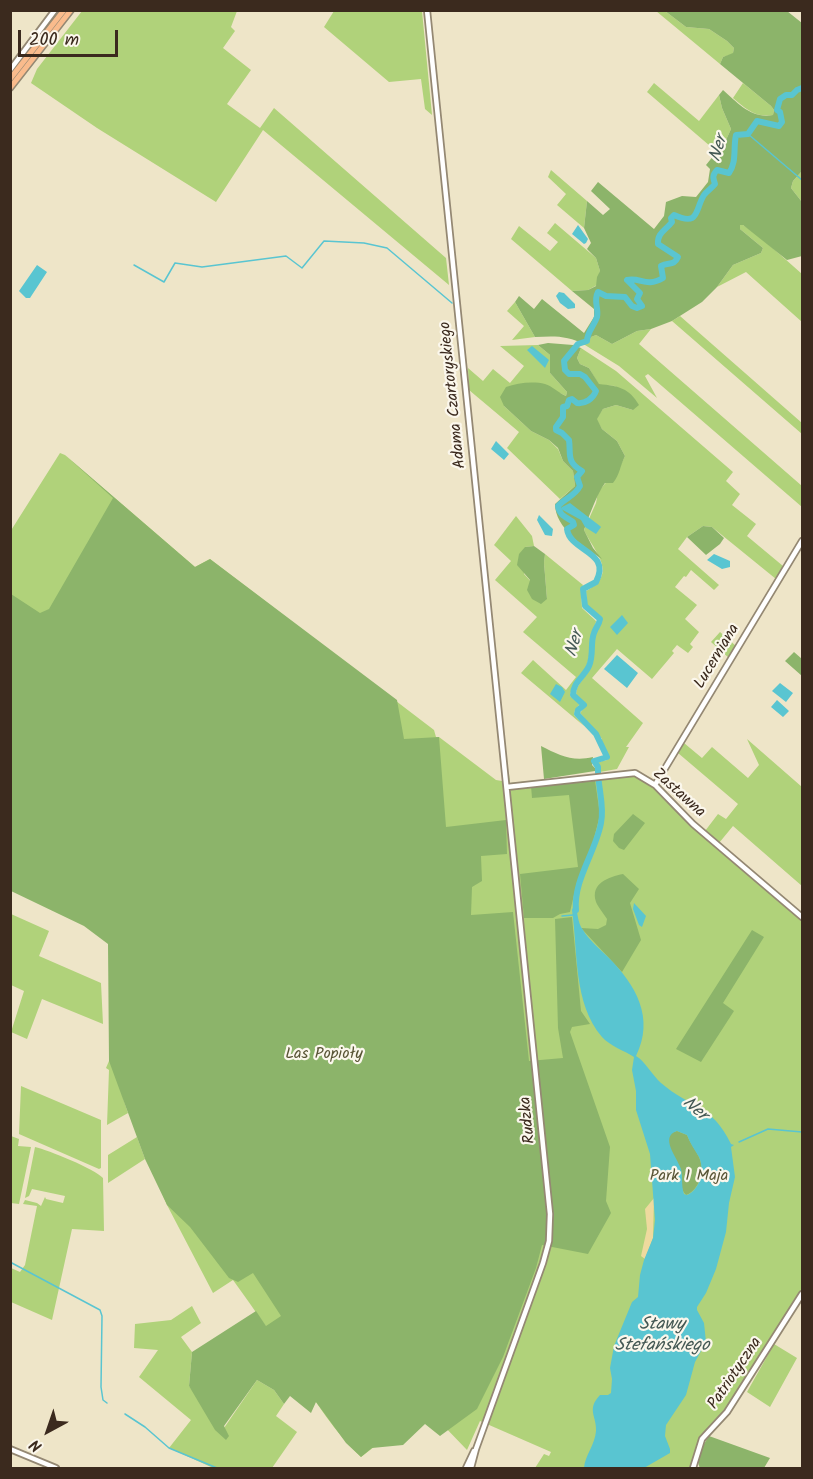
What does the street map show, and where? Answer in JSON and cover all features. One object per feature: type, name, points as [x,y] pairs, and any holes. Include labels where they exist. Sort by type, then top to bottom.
[{"type":"main road","points":[[10,79],[64,10]]},
{"type":"main road","points":[[10,88],[71,10]]},
{"type":"street","points":[[10,70],[55,10]]},
{"type":"street","name":"Adama Czartoryskiego","points":[[427,10],[506,777]]},
{"type":"street","name":"Lucerniana","points":[[655,785],[802,541]]},
{"type":"street","name":"Zastawna","points":[[507,787],[632,773],[655,785],[693,824],[802,917]]},
{"type":"street","name":"Rudzka","points":[[471,1468],[542,1268],[550,1227],[549,1198],[506,777]]},
{"type":"street","name":"Patriotyczna","points":[[693,1468],[704,1437],[727,1412],[802,1294]]},
{"type":"street","points":[[10,1449],[56,1468]]},
{"type":"street","name":"Rudzka","points":[[466,1468],[476,1449]]},
{"type":"green space","points":[[82,11],[237,11],[231,27],[235,31],[223,48],[251,70],[227,104],[260,128],[274,108],[446,258],[449,285],[263,130],[216,202],[97,128],[31,83],[37,69]]},
{"type":"green space","points":[[334,11],[422,11],[432,115],[425,109],[421,79],[389,82],[324,27]]},
{"type":"green space","points":[[656,11],[665,11],[686,27],[709,29],[734,48],[733,54],[723,57],[720,64]]},
{"type":"green space","points":[[665,11],[787,11],[802,23],[802,171],[793,181],[791,188],[802,202],[802,256],[787,260],[740,225],[740,229],[763,248],[761,253],[733,265],[717,287],[702,302],[672,321],[651,329],[637,331],[612,344],[596,335],[591,337],[585,345],[554,336],[535,337],[515,302],[519,296],[534,309],[542,299],[584,333],[594,317],[594,309],[572,291],[588,290],[596,286],[600,271],[596,258],[587,249],[591,243],[584,228],[587,201],[603,215],[610,209],[591,191],[598,182],[654,229],[664,216],[666,202],[682,196],[696,197],[708,182],[710,169],[706,165],[726,140],[731,129],[719,95],[723,90],[751,112],[765,116],[773,115],[774,110],[771,106],[720,64],[723,57],[733,53],[734,48],[727,41],[709,29],[686,27]]},
{"type":"green space","points":[[654,83],[699,121],[719,95],[731,129],[717,152],[647,92]]},
{"type":"green space","points":[[743,83],[771,106],[774,110],[773,115],[756,114],[733,98]]},
{"type":"green space","points":[[551,170],[587,201],[584,228],[557,205],[566,194],[548,177]]},
{"type":"green space","points":[[802,171],[802,202],[791,188],[793,181]]},
{"type":"green space","points":[[555,223],[596,258],[600,271],[597,285],[588,290],[572,291],[511,239],[519,226],[550,251],[558,242],[547,233]]},
{"type":"green space","points":[[739,225],[743,225],[758,235],[802,274],[802,322],[746,272],[717,287],[733,265],[761,253],[763,248],[740,229]]},
{"type":"green space","points":[[515,302],[535,337],[512,340],[524,326],[507,311]]},
{"type":"green space","points":[[680,316],[802,423],[802,434],[672,321]]},
{"type":"green space","points":[[651,329],[639,344],[802,486],[802,507],[648,374],[645,376],[657,398],[619,366],[585,345],[591,337],[596,335],[612,344],[637,331]]},
{"type":"green space","points":[[548,343],[581,348],[577,358],[580,364],[589,368],[599,384],[627,391],[639,405],[633,410],[616,405],[603,409],[597,419],[602,429],[617,441],[625,456],[613,483],[605,483],[602,488],[584,530],[593,548],[602,559],[565,529],[556,513],[555,504],[575,486],[573,471],[563,461],[558,448],[549,440],[531,431],[504,406],[500,397],[506,387],[530,383],[548,385],[566,396],[567,392],[550,373],[550,355],[538,345]]},
{"type":"green space","points":[[538,345],[550,355],[550,373],[567,392],[566,396],[560,393],[504,406],[531,431],[549,440],[573,471],[575,486],[560,499],[507,448],[519,432],[469,390],[468,368],[483,381],[493,369],[510,383],[524,366],[500,346]]},
{"type":"green space","points":[[581,348],[616,371],[733,472],[726,481],[740,494],[732,505],[756,524],[747,536],[783,566],[776,579],[712,527],[703,526],[687,537],[678,549],[719,585],[714,590],[691,570],[675,587],[697,605],[685,619],[699,632],[690,644],[693,647],[688,653],[677,645],[672,651],[674,653],[652,679],[617,649],[592,678],[643,723],[626,747],[629,747],[617,769],[600,772],[598,762],[607,760],[609,757],[602,744],[602,739],[580,713],[586,705],[576,695],[591,665],[596,633],[602,619],[587,605],[586,591],[601,578],[603,570],[602,563],[584,530],[596,503],[598,492],[620,466],[625,456],[617,441],[602,429],[596,419],[603,409],[616,405],[633,410],[615,386],[599,385],[589,368],[580,364],[577,358]]},
{"type":"green space","name":"Las Popioły","points":[[60,453],[195,567],[210,559],[434,730],[436,737],[496,780],[502,781],[502,778],[508,783],[509,774],[510,783],[635,770],[654,781],[678,808],[705,831],[718,814],[726,819],[738,804],[678,753],[684,743],[702,758],[712,747],[748,778],[759,765],[747,739],[802,787],[802,886],[733,826],[719,843],[802,914],[802,1288],[722,1416],[703,1435],[691,1468],[535,1468],[544,1454],[549,1456],[551,1452],[480,1421],[467,1450],[442,1424],[428,1405],[361,1457],[326,1417],[233,1280],[213,1293],[167,1205],[123,1098],[128,1113],[107,1125],[109,934],[11,889],[10,532]]},
{"type":"green space","name":"Las Popioły","points":[[65,455],[195,567],[210,559],[397,700],[404,739],[439,737],[446,827],[506,820],[507,854],[481,856],[482,881],[472,887],[471,915],[513,912],[529,1061],[563,1058],[558,1028],[555,919],[572,917],[581,1011],[590,1024],[572,1027],[570,1032],[610,1147],[606,1201],[611,1213],[588,1254],[542,1245],[536,1268],[503,1357],[477,1409],[440,1436],[425,1424],[403,1445],[372,1448],[361,1457],[346,1443],[316,1402],[311,1413],[290,1396],[284,1404],[274,1390],[257,1380],[224,1426],[229,1436],[226,1440],[215,1430],[189,1386],[192,1352],[256,1311],[266,1326],[281,1316],[253,1273],[238,1282],[229,1278],[190,1227],[167,1205],[145,1159],[109,1061],[108,944],[84,926],[11,891],[11,594],[40,613],[49,609],[113,498]]},
{"type":"green space","points":[[516,516],[532,536],[534,546],[525,547],[524,574],[547,599],[545,554],[583,585],[582,608],[596,621],[592,632],[588,663],[575,683],[570,696],[580,704],[574,715],[584,726],[521,673],[533,660],[566,690],[576,677],[523,632],[537,617],[495,580],[511,561],[494,545]]},
{"type":"green space","points":[[703,526],[712,527],[724,538],[706,555],[687,537]]},
{"type":"green space","points":[[534,546],[545,554],[547,599],[541,604],[532,599],[527,590],[530,580],[517,565],[519,554],[525,547]]},
{"type":"green space","points":[[720,632],[736,646],[729,658],[711,642]]},
{"type":"green space","points":[[794,652],[802,659],[802,676],[785,661]]},
{"type":"green space","points":[[541,746],[572,758],[593,757],[592,765],[595,771],[544,779]]},
{"type":"green space","points":[[595,780],[600,815],[593,842],[577,882],[570,912],[553,918],[524,918],[520,874],[578,867],[569,795],[532,798],[531,786]]},
{"type":"green space","points":[[633,814],[645,823],[624,850],[613,841],[614,834]]},
{"type":"green space","points":[[623,874],[639,889],[630,903],[641,940],[622,972],[581,928],[598,929],[606,925],[607,919],[596,902],[596,890],[607,879]]},
{"type":"green space","points":[[11,914],[49,931],[39,956],[101,983],[103,1024],[42,999],[27,1039],[11,1032],[24,991],[11,985]]},
{"type":"green space","points":[[752,930],[764,937],[723,1003],[734,1011],[701,1062],[676,1049]]},
{"type":"green space","points":[[21,1086],[101,1120],[101,1168],[19,1134]]},
{"type":"green space","name":"Park 1 Maja","points":[[677,1131],[687,1135],[701,1162],[698,1184],[686,1195],[682,1187],[682,1173],[668,1140],[672,1133]]},
{"type":"green space","points":[[11,1136],[19,1139],[18,1146],[31,1147],[19,1204],[11,1203]]},
{"type":"green space","points":[[137,1137],[145,1159],[108,1183],[108,1155]]},
{"type":"green space","points":[[35,1147],[81,1165],[103,1178],[104,1231],[72,1229],[52,1320],[11,1302],[11,1268],[20,1272],[25,1265],[37,1206],[23,1204],[25,1200],[41,1206],[45,1197],[63,1203],[65,1196],[32,1189],[29,1196],[25,1198]]},
{"type":"green space","points":[[192,1306],[201,1323],[181,1337],[192,1352],[189,1386],[224,1428],[257,1380],[274,1390],[284,1404],[276,1416],[297,1432],[272,1468],[210,1468],[169,1448],[191,1420],[139,1377],[158,1350],[134,1348],[135,1324],[171,1320]]},
{"type":"green space","points":[[774,1344],[797,1358],[770,1407],[747,1392]]},
{"type":"green space","points":[[709,1436],[770,1458],[764,1468],[700,1468],[699,1456]]},
{"type":"sand","points":[[654,1198],[653,1238],[645,1259],[641,1256],[647,1229],[645,1209]]},
{"type":"water","points":[[578,225],[588,239],[584,244],[572,234]]},
{"type":"water","points":[[37,265],[47,272],[30,298],[26,298],[19,291]]},
{"type":"water","points":[[559,292],[564,293],[575,304],[575,308],[568,309],[560,303],[556,296]]},
{"type":"water","points":[[532,346],[549,360],[545,368],[527,350]]},
{"type":"water","points":[[496,441],[509,454],[504,460],[491,449]]},
{"type":"water","points":[[570,503],[601,527],[596,534],[585,527],[581,520],[561,509]]},
{"type":"water","points":[[539,515],[553,529],[552,536],[545,535],[537,520]]},
{"type":"water","points":[[714,554],[730,561],[730,567],[722,569],[707,560]]},
{"type":"water","points":[[622,615],[628,623],[617,635],[610,627]]},
{"type":"water","points":[[617,655],[638,673],[627,688],[604,669]]},
{"type":"water","points":[[780,683],[793,693],[786,702],[772,691]]},
{"type":"water","points":[[556,684],[565,692],[560,702],[550,694]]},
{"type":"water","points":[[777,700],[789,711],[783,717],[771,707]]},
{"type":"water","name":"Stawy Stefańskiego","points":[[575,903],[581,927],[627,979],[640,1003],[644,1028],[636,1056],[661,1083],[716,1121],[734,1145],[731,1147],[735,1177],[726,1232],[716,1269],[697,1307],[704,1323],[706,1342],[695,1362],[686,1395],[666,1425],[665,1436],[670,1453],[644,1468],[584,1468],[595,1436],[594,1405],[600,1395],[611,1393],[610,1368],[614,1346],[632,1302],[638,1297],[640,1275],[653,1238],[655,1220],[650,1154],[636,1110],[636,1091],[632,1070],[634,1057],[613,1046],[602,1037],[586,1009],[578,977],[572,910]],"holes":[[[677,1131],[687,1135],[701,1162],[698,1184],[687,1195],[683,1191],[681,1169],[669,1142],[669,1138]]]},
{"type":"water","points":[[634,903],[646,916],[642,927],[633,909]]},
{"type":"waterway","name":"Ner","points":[[576,910],[581,877],[598,834],[602,816],[598,767],[594,761],[607,757],[596,734],[577,714],[584,705],[573,695],[573,690],[590,662],[593,637],[600,619],[585,606],[583,589],[596,582],[599,564],[570,537],[567,529],[574,525],[573,522],[561,514],[558,506],[578,489],[580,486],[577,477],[582,471],[571,461],[569,440],[556,430],[556,427],[563,417],[563,407],[567,406],[569,400],[572,399],[577,403],[586,402],[596,391],[585,377],[580,374],[569,374],[565,370],[564,361],[578,344],[587,341],[597,317],[598,292],[606,296],[625,297],[632,306],[637,308],[642,306],[637,299],[640,293],[627,280],[657,281],[663,278],[661,266],[676,260],[678,257],[658,244],[660,234],[672,222],[671,218],[674,215],[693,218],[704,195],[715,184],[713,177],[715,172],[717,170],[729,173],[734,160],[736,135],[748,134],[757,121],[779,126],[782,122],[780,112],[777,110],[780,99],[802,88]]},
{"type":"waterway","points":[[748,134],[802,180]]},
{"type":"waterway","points":[[134,265],[164,282],[175,263],[202,267],[286,256],[302,268],[324,241],[364,243],[387,248],[452,303]]},
{"type":"waterway","points":[[562,916],[573,915]]},
{"type":"waterway","points":[[739,1142],[768,1129],[802,1132]]},
{"type":"waterway","points":[[10,1262],[100,1310],[102,1316],[101,1387],[103,1400],[107,1403]]},
{"type":"waterway","points":[[125,1414],[145,1427],[169,1448],[217,1468]]}]
